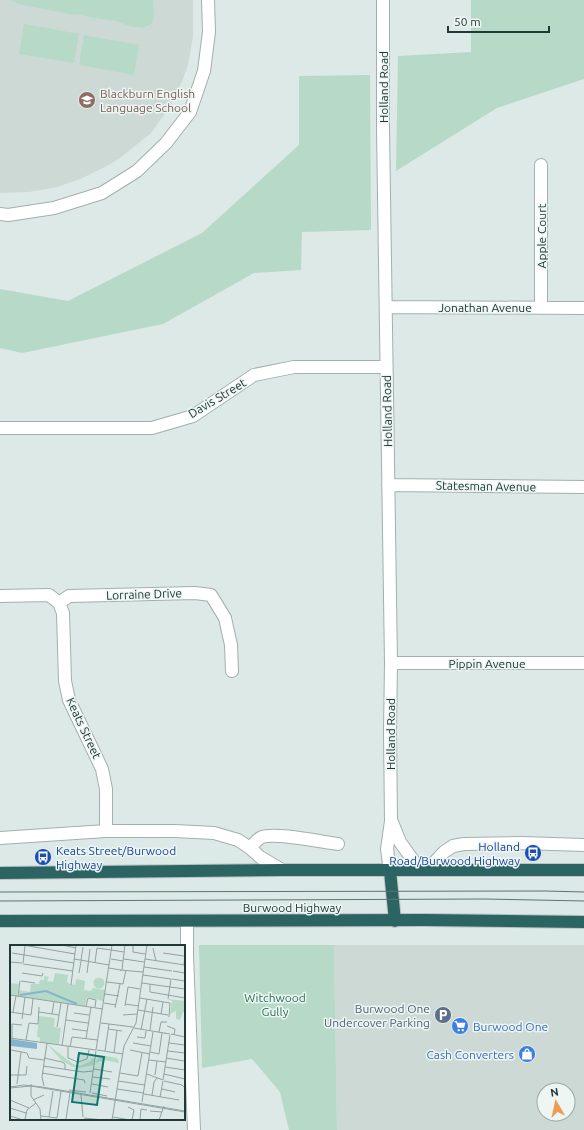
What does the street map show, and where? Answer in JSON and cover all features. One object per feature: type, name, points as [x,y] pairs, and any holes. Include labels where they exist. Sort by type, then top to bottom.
[{"type":"highway","points":[[0,873],[282,870],[584,870]]},
{"type":"highway","points":[[390,871],[395,921]]},
{"type":"highway","name":"Burwood Highway","points":[[0,921],[584,922]]},
{"type":"street","points":[[0,214],[8,215],[54,208],[102,193],[137,171],[166,143],[190,112],[204,71],[209,32],[208,0]]},
{"type":"street","name":"Holland Road","points":[[382,0],[391,663],[391,821],[387,849],[390,871]]},
{"type":"street","name":"Apple Court","points":[[541,164],[541,308]]},
{"type":"street","name":"Jonathan Avenue","points":[[386,307],[584,308]]},
{"type":"street","name":"Davis Street","points":[[0,428],[152,428],[193,416],[254,376],[294,367],[386,367]]},
{"type":"street","name":"Statesman Avenue","points":[[388,485],[584,487]]},
{"type":"street","name":"Lorraine Drive","points":[[59,603],[69,596],[195,593],[211,595],[225,618],[231,645],[232,671]]},
{"type":"street","points":[[0,596],[49,595],[59,603]]},
{"type":"street","name":"Keats Street","points":[[59,603],[63,613],[65,681],[67,691],[69,700],[102,769],[106,789],[106,830]]},
{"type":"street","name":"Pippin Avenue","points":[[391,663],[584,663]]},
{"type":"street","name":"Holland Road","points":[[391,821],[400,842],[423,870]]},
{"type":"street","points":[[0,838],[106,830],[214,833],[232,837],[250,848],[260,857],[282,870]]},
{"type":"street","points":[[250,848],[257,840],[268,836],[338,844]]},
{"type":"street","points":[[423,870],[444,852],[454,846],[464,844],[514,843],[584,845]]},
{"type":"street","points":[[187,921],[187,1052],[194,1130]]},
{"type":"shaded area","name":"Blackburn English Language School","points":[[0,0],[193,0],[193,37],[188,65],[171,105],[151,133],[120,158],[80,179],[57,187],[29,192],[0,193]]},
{"type":"shaded area","name":"Burwood One","points":[[334,945],[584,945],[584,1130],[337,1130]]},
{"type":"green space","points":[[11,0],[153,0],[154,17],[151,24],[143,28],[81,14],[75,15],[18,4]]},
{"type":"green space","points":[[471,0],[584,0],[584,79],[497,108],[396,171],[398,56],[471,52]]},
{"type":"green space","points":[[24,24],[79,34],[74,63],[19,54]]},
{"type":"green space","points":[[84,35],[139,45],[134,75],[79,65]]},
{"type":"green space","points":[[370,75],[371,230],[302,232],[301,270],[254,273],[163,324],[22,353],[0,348],[0,289],[68,301],[202,233],[299,145],[299,76]]},
{"type":"green space","name":"Witchwood Gully","points":[[199,945],[334,945],[337,1130],[289,1130],[280,1092],[252,1059],[202,1068]]},
{"type":"tram line","points":[[0,892],[584,892]]},
{"type":"tram line","points":[[0,901],[485,899],[584,901]]},
{"type":"place","name":"Blackburn English Language School","points":[[87,100]]},
{"type":"place","name":"Holland Road/Burwood Highway","points":[[533,853]]},
{"type":"place","name":"Keats Street/Burwood Highway","points":[[43,857]]},
{"type":"place","name":"Burwood One Undercover Parking","points":[[443,1015]]},
{"type":"place","name":"Burwood One","points":[[460,1026]]},
{"type":"place","name":"Cash Converters","points":[[527,1054]]}]
